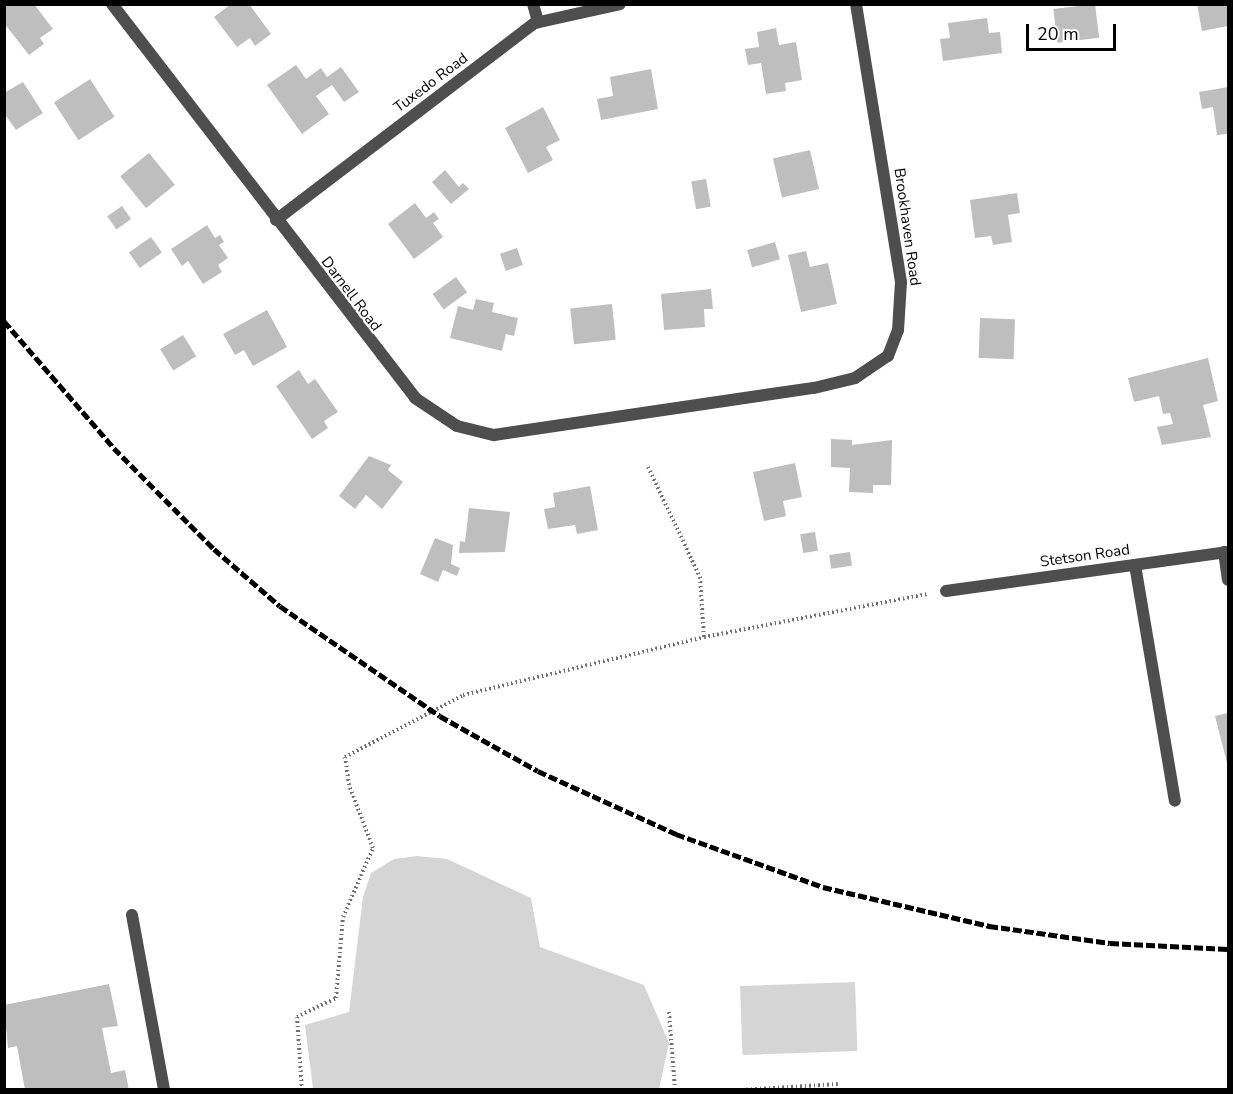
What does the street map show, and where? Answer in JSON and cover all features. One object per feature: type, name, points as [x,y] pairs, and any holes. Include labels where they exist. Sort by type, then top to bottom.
[{"type":"street","name":"Darnell Road","points":[[112,4],[415,398],[448,421],[483,434],[516,435],[657,412]]},
{"type":"street","points":[[533,4],[538,22]]},
{"type":"street","name":"Tuxedo Road","points":[[276,220],[538,22],[620,4]]},
{"type":"street","name":"Brookhaven Road","points":[[657,412],[855,378],[873,369],[893,347],[901,312],[901,282],[856,4]]},
{"type":"street","points":[[1226,552],[1228,580]]},
{"type":"street","name":"Stetson Road","points":[[946,591],[1226,552]]},
{"type":"street","points":[[1135,565],[1174,801]]},
{"type":"street","points":[[132,915],[164,1089]]},
{"type":"path","points":[[648,467],[700,577],[704,637]]},
{"type":"path","points":[[302,1089],[297,1017],[336,999],[343,917],[373,848],[349,785],[345,757],[463,695],[704,637],[946,591]]},
{"type":"path","points":[[669,1012],[675,1089]]},
{"type":"path","points":[[742,1089],[838,1084]]},
{"type":"shaded area","points":[[417,856],[447,859],[531,898],[540,947],[644,985],[669,1043],[659,1089],[313,1089],[305,1025],[349,1012],[363,897],[371,873],[394,859]]},
{"type":"shaded area","points":[[855,982],[857,1051],[742,1055],[740,986]]},
{"type":"building","points":[[4,4],[34,4],[53,29],[40,38],[44,44],[29,55],[4,23]]},
{"type":"building","points":[[231,4],[249,4],[271,34],[255,46],[250,38],[237,47],[214,17]]},
{"type":"building","points":[[1095,4],[1099,38],[1057,43],[1053,9]]},
{"type":"building","points":[[1197,4],[1228,4],[1228,26],[1202,31]]},
{"type":"building","points":[[987,18],[989,33],[1000,32],[1002,53],[943,61],[940,39],[950,38],[948,23]]},
{"type":"building","points":[[776,28],[779,45],[796,42],[802,80],[785,83],[786,91],[766,94],[761,63],[748,65],[745,49],[759,47],[757,32]]},
{"type":"building","points":[[296,65],[306,79],[321,68],[327,77],[341,67],[359,92],[344,102],[332,85],[316,96],[329,114],[302,134],[267,85]]},
{"type":"building","points":[[651,69],[658,109],[601,120],[597,99],[613,96],[610,77]]},
{"type":"building","points":[[90,79],[115,117],[78,140],[54,102]]},
{"type":"building","points":[[23,82],[43,113],[16,130],[4,113],[4,93]]},
{"type":"building","points":[[1228,87],[1228,134],[1217,135],[1213,107],[1202,109],[1199,92]]},
{"type":"building","points":[[543,107],[560,140],[546,147],[553,160],[528,173],[505,128]]},
{"type":"building","points":[[810,150],[819,189],[782,198],[773,159]]},
{"type":"building","points":[[149,153],[175,185],[146,208],[120,176]]},
{"type":"building","points":[[445,170],[459,187],[463,183],[469,189],[451,204],[432,182]]},
{"type":"building","points":[[706,179],[711,207],[696,209],[691,182]]},
{"type":"building","points":[[1017,193],[1020,213],[1008,215],[1012,242],[993,245],[991,236],[975,238],[970,200]]},
{"type":"building","points":[[415,203],[426,218],[434,212],[439,219],[433,223],[443,237],[414,259],[388,224]]},
{"type":"building","points":[[122,206],[131,219],[116,229],[107,216]]},
{"type":"building","points":[[207,225],[215,238],[220,235],[224,242],[219,245],[228,258],[218,265],[222,272],[203,284],[188,261],[182,266],[171,249]]},
{"type":"building","points":[[151,237],[162,253],[140,268],[129,252]]},
{"type":"building","points":[[775,242],[780,259],[752,267],[747,250]]},
{"type":"building","points":[[517,248],[523,265],[506,271],[500,254]]},
{"type":"building","points":[[806,251],[810,267],[828,263],[837,304],[801,312],[788,255]]},
{"type":"building","points":[[456,277],[467,292],[444,309],[433,294]]},
{"type":"building","points":[[711,289],[713,309],[704,309],[705,327],[664,330],[661,294]]},
{"type":"building","points":[[476,299],[494,303],[492,312],[518,318],[514,336],[506,334],[502,351],[450,338],[458,306],[473,310]]},
{"type":"building","points":[[612,304],[616,340],[574,344],[570,308]]},
{"type":"building","points":[[267,310],[287,347],[253,366],[244,350],[235,355],[223,334]]},
{"type":"building","points":[[980,318],[1015,319],[1014,359],[979,358]]},
{"type":"building","points":[[183,335],[196,356],[173,371],[160,349]]},
{"type":"building","points":[[1208,358],[1218,401],[1203,405],[1211,437],[1162,445],[1157,427],[1173,424],[1170,413],[1163,414],[1159,396],[1134,402],[1128,378]]},
{"type":"building","points":[[299,370],[308,384],[315,379],[338,412],[324,421],[328,428],[312,439],[276,386]]},
{"type":"building","points":[[831,439],[852,440],[852,445],[892,440],[891,485],[873,485],[873,493],[849,492],[850,468],[831,467]]},
{"type":"building","points":[[369,456],[391,465],[388,470],[403,482],[382,509],[366,495],[355,509],[339,496]]},
{"type":"building","points":[[795,463],[802,497],[783,501],[786,516],[764,521],[753,472]]},
{"type":"building","points":[[590,486],[598,530],[577,534],[575,525],[548,529],[544,509],[555,507],[553,493]]},
{"type":"building","points":[[469,508],[510,512],[505,552],[459,553],[460,541],[465,542]]},
{"type":"building","points":[[815,532],[818,551],[803,553],[800,534]]},
{"type":"building","points":[[435,538],[453,545],[451,564],[460,568],[457,576],[443,570],[438,582],[420,574]]},
{"type":"building","points":[[850,552],[852,566],[831,569],[829,555]]},
{"type":"building","points":[[1228,713],[1228,767],[1215,716]]},
{"type":"building","points":[[109,984],[118,1026],[102,1028],[111,1073],[125,1070],[129,1090],[25,1090],[17,1046],[8,1048],[4,1005]]},
{"type":"railway","points":[[4,321],[114,448],[214,549],[280,606],[440,716],[538,771],[676,834],[823,887],[989,926],[1110,943],[1228,949]]}]
